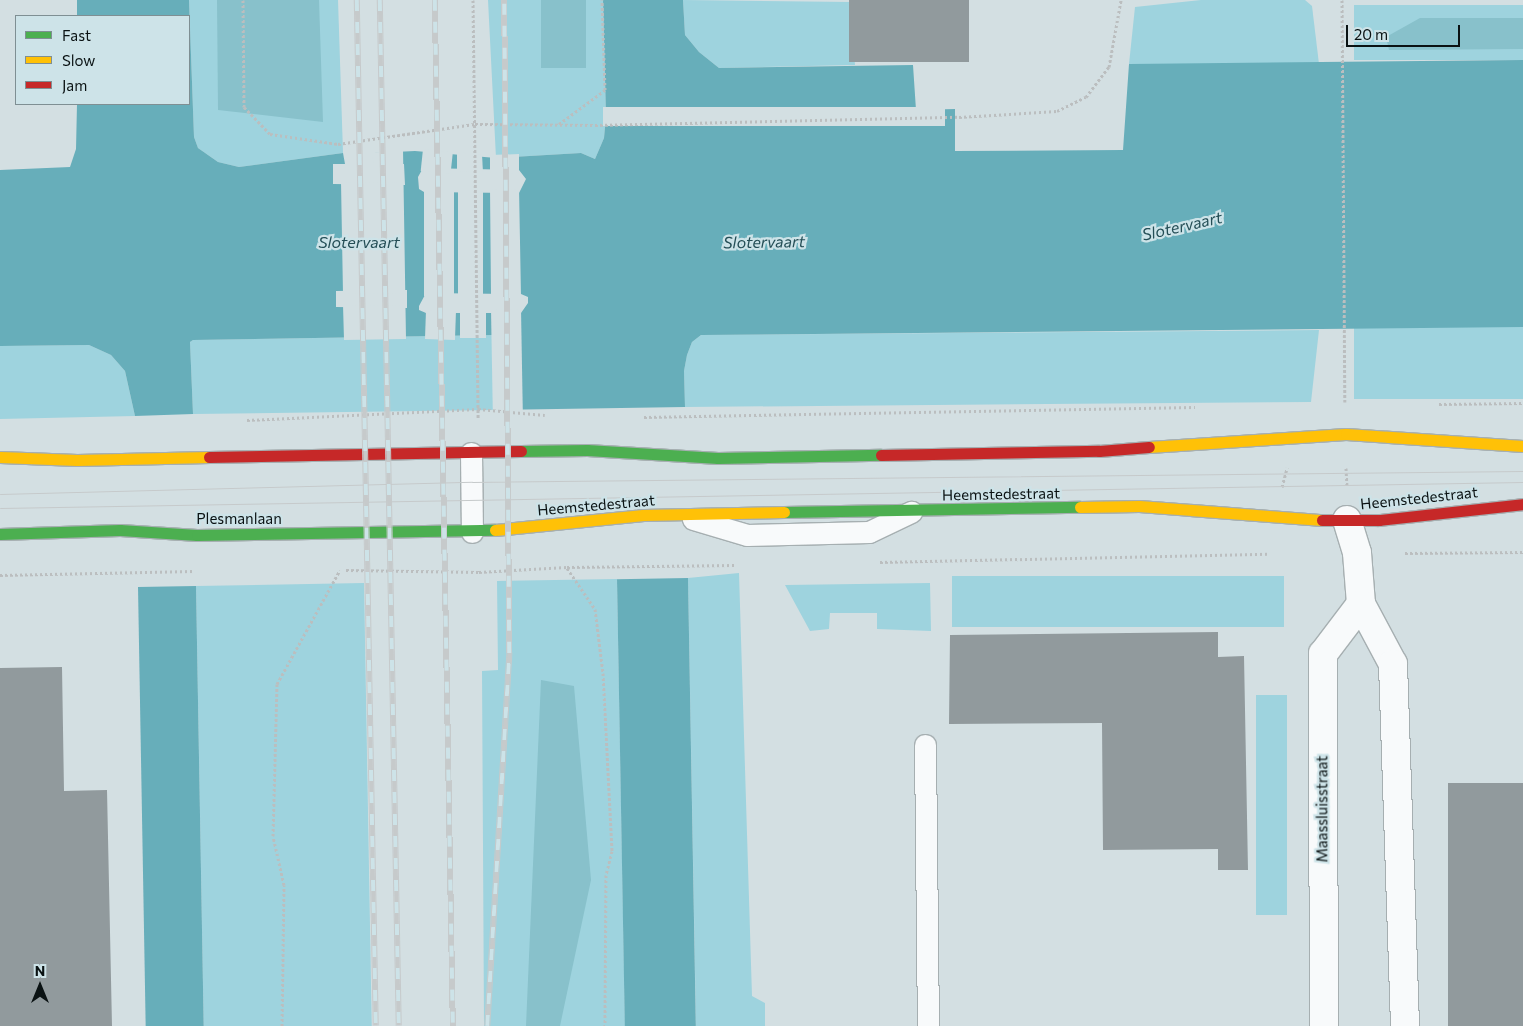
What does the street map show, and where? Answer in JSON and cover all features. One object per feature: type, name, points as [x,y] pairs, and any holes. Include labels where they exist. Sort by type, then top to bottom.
[{"type":"street","points":[[0,457],[77,460],[587,450],[718,458],[1090,451],[1281,436],[1352,435],[1523,446]]},
{"type":"street","name":"Heemstedestraat","points":[[915,510],[1139,506],[1296,520],[1379,520],[1494,505],[1523,504]]},
{"type":"street","name":"Heemstedestraat","points":[[476,532],[643,515],[679,514]]},
{"type":"street","points":[[1347,520],[1357,553],[1361,604],[1393,664],[1405,1026]]},
{"type":"street","name":"Plesmanlaan","points":[[0,534],[120,530],[197,535],[476,532]]},
{"type":"street","name":"Maassluisstraat","points":[[1324,1026],[1322,654],[1361,604]]},
{"type":"lane","points":[[475,453],[476,532]]},
{"type":"lane","points":[[679,514],[747,535],[756,535],[869,532],[915,510]]},
{"type":"lane","points":[[925,745],[928,1026]]},
{"type":"path","points":[[243,0],[244,107],[270,134],[338,144],[475,124],[595,125],[958,117],[1057,111],[1086,96],[1109,67],[1121,0]]},
{"type":"path","points":[[473,0],[479,354]]},
{"type":"path","points":[[558,124],[605,90],[602,0]]},
{"type":"path","points":[[1336,405],[1345,405],[1342,0]]},
{"type":"path","points":[[641,417],[1203,407]]},
{"type":"path","points":[[237,421],[478,409],[553,415]]},
{"type":"path","points":[[1281,436],[1282,455],[1290,455],[1280,496],[1295,498],[1296,520]]},
{"type":"path","points":[[567,567],[595,609],[603,673],[612,851],[606,875],[605,1026]]},
{"type":"path","points":[[282,1026],[284,885],[273,836],[277,684],[340,570]]},
{"type":"shaded area","points":[[189,0],[338,0],[343,153],[239,167],[218,162],[198,148],[194,137]]},
{"type":"shaded area","points":[[217,0],[319,0],[323,122],[218,110]]},
{"type":"shaded area","points":[[488,0],[603,0],[606,116],[604,138],[595,159],[581,153],[496,158]]},
{"type":"shaded area","points":[[541,0],[586,0],[586,68],[541,68]]},
{"type":"shaded area","points":[[683,0],[850,2],[855,65],[719,68],[699,52],[685,35]]},
{"type":"shaded area","points":[[1201,0],[1305,0],[1312,6],[1319,64],[1129,64],[1135,7]]},
{"type":"shaded area","points":[[1354,5],[1523,5],[1523,60],[1354,60]]},
{"type":"shaded area","points":[[1420,18],[1523,18],[1523,49],[1389,50],[1386,37]]},
{"type":"shaded area","points":[[1354,327],[1523,327],[1523,399],[1354,399]]},
{"type":"shaded area","points":[[1319,330],[1311,402],[685,407],[684,371],[687,355],[692,342],[701,335]]},
{"type":"shaded area","points":[[494,335],[495,410],[193,414],[190,342],[193,340]]},
{"type":"shaded area","points":[[89,345],[111,355],[125,371],[135,416],[0,419],[0,346]]},
{"type":"shaded area","points":[[739,573],[752,996],[765,1003],[765,1026],[696,1026],[688,578]]},
{"type":"shaded area","points":[[952,576],[1284,576],[1284,627],[952,627]]},
{"type":"shaded area","points":[[617,579],[625,1026],[484,1026],[482,671],[498,670],[497,581]]},
{"type":"shaded area","points":[[364,583],[372,1026],[204,1026],[196,586]]},
{"type":"shaded area","points":[[930,583],[931,631],[877,629],[877,613],[830,613],[829,629],[810,631],[785,585]]},
{"type":"shaded area","points":[[541,680],[574,686],[591,880],[560,1026],[526,1026]]},
{"type":"shaded area","points":[[1256,695],[1287,695],[1287,915],[1256,915]]},
{"type":"water","points":[[77,0],[189,0],[190,15],[77,15]]},
{"type":"water","name":"Slotervaart","points":[[603,0],[683,0],[685,35],[699,52],[719,68],[913,65],[916,110],[955,109],[955,151],[1123,150],[1129,64],[1523,60],[1523,327],[701,335],[692,342],[687,355],[684,371],[685,407],[495,410],[494,335],[193,340],[190,342],[193,414],[135,416],[125,371],[111,355],[89,345],[0,346],[0,170],[70,167],[76,149],[77,105],[190,105],[190,27],[194,137],[198,148],[218,162],[239,167],[343,153],[345,164],[333,164],[333,184],[405,185],[404,164],[375,164],[374,153],[415,151],[496,158],[581,153],[595,159],[604,138],[606,116]],"holes":[[[423,168],[519,170],[526,179],[519,193],[424,192],[419,189],[418,177]],[[407,290],[407,308],[336,307],[336,291]],[[426,293],[521,294],[528,297],[528,303],[521,313],[426,313],[419,310],[419,306]]]},
{"type":"water","points":[[688,578],[696,1026],[625,1026],[617,579]]},
{"type":"water","points":[[196,586],[204,1026],[146,1026],[138,587]]},
{"type":"pier","points":[[603,107],[945,107],[945,126],[603,126]]},
{"type":"pier","points":[[403,149],[406,339],[344,340],[343,305],[405,306],[405,293],[343,294],[341,182],[402,183],[402,166],[374,166],[372,153]]},
{"type":"pier","points":[[423,149],[453,152],[451,174],[421,171]]},
{"type":"pier","points":[[457,152],[482,155],[483,172],[457,171]]},
{"type":"pier","points":[[519,154],[519,174],[490,172],[490,155]]},
{"type":"pier","points":[[519,187],[521,296],[491,296],[490,189],[518,190]]},
{"type":"pier","points":[[424,189],[454,189],[454,296],[424,296]]},
{"type":"pier","points":[[458,189],[483,189],[483,296],[458,296]]},
{"type":"pier","points":[[521,309],[523,412],[493,413],[491,310]]},
{"type":"pier","points":[[426,310],[456,311],[455,340],[425,339]]},
{"type":"pier","points":[[460,311],[486,311],[486,338],[460,338]]},
{"type":"building","points":[[849,0],[969,0],[969,62],[849,62]]},
{"type":"building","points":[[1218,632],[1218,657],[1244,656],[1248,870],[1218,870],[1218,849],[1103,850],[1102,723],[949,724],[950,635]]},
{"type":"building","points":[[62,667],[64,791],[107,790],[112,1026],[0,1026],[0,668]]},
{"type":"building","points":[[1448,783],[1523,783],[1523,1026],[1448,1026]]},
{"type":"tram line","points":[[0,494],[472,482],[1523,471]]},
{"type":"tram line","points":[[0,508],[1523,482]]},
{"type":"railway","points":[[357,0],[376,1026]]},
{"type":"railway","points":[[380,0],[399,1026]]},
{"type":"railway","points":[[435,0],[453,1026]]},
{"type":"railway","points":[[487,1026],[509,653],[504,0]]},
{"type":"traffic: fast","points":[[521,451],[587,450],[718,458],[881,455]]},
{"type":"traffic: fast","points":[[784,512],[1080,507]]},
{"type":"traffic: fast","points":[[0,534],[120,530],[197,535],[495,530]]},
{"type":"traffic: slow","points":[[1149,447],[1346,434],[1523,446]]},
{"type":"traffic: slow","points":[[0,457],[77,460],[209,457]]},
{"type":"traffic: slow","points":[[1080,507],[1139,506],[1322,520]]},
{"type":"traffic: slow","points":[[495,530],[643,515],[784,512]]},
{"type":"traffic: jam","points":[[881,455],[1099,451],[1149,447]]},
{"type":"traffic: jam","points":[[209,457],[521,451]]},
{"type":"traffic: jam","points":[[1322,520],[1379,520],[1523,504]]}]
